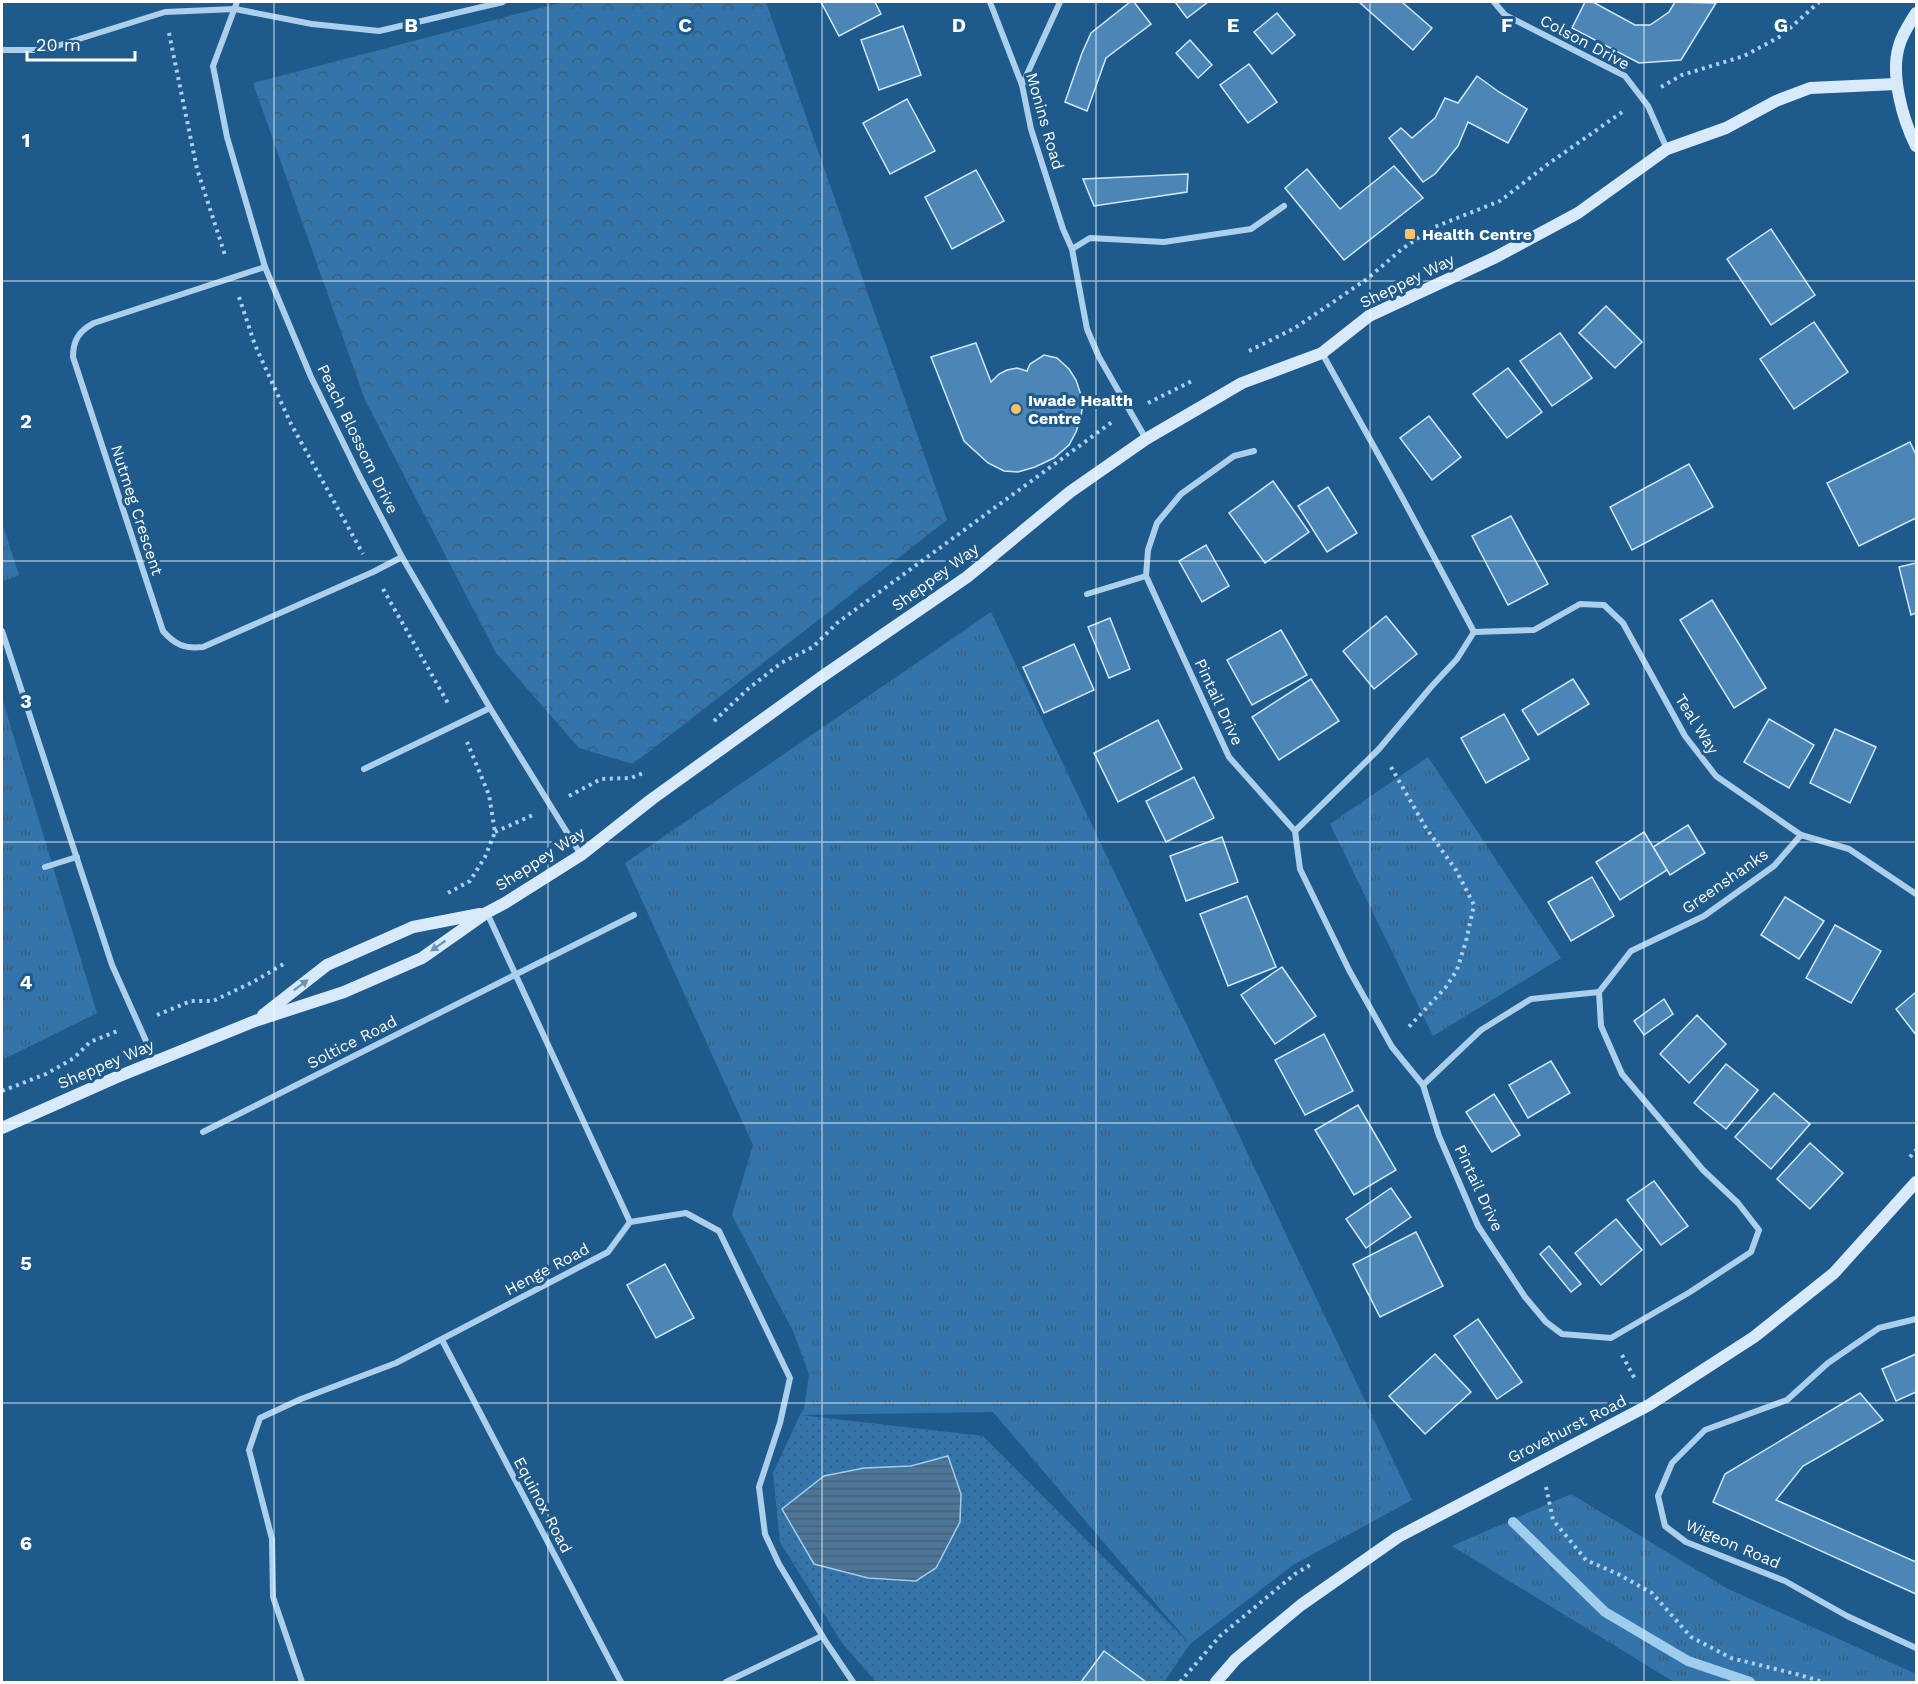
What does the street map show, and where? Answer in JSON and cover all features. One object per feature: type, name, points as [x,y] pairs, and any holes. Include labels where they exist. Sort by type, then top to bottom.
[{"type":"street","name":"Peach Blossom Drive","points":[[237,2],[213,66],[227,137],[265,267],[311,377],[402,557],[490,708],[581,855]]},
{"type":"street","points":[[2,50],[44,50],[165,12],[235,9],[312,24],[379,32],[502,2]]},
{"type":"street","name":"Monins Road","points":[[990,2],[1022,85],[1031,129],[1063,229],[1072,249],[1087,329],[1099,357],[1146,440]]},
{"type":"street","points":[[1022,85],[1060,2]]},
{"type":"street","name":"Colson Drive","points":[[1494,2],[1504,15],[1625,76],[1648,106],[1666,149]]},
{"type":"street","points":[[1917,13],[1898,47],[1896,84],[1906,126],[1917,146]]},
{"type":"street","name":"Sheppey Way","points":[[2,1128],[155,1061],[255,1021],[344,992],[422,958],[486,913],[506,903],[581,855],[652,799],[820,678],[967,577],[1070,492],[1146,440],[1242,383],[1322,353],[1369,316],[1496,257],[1578,213],[1666,149],[1726,128],[1776,101],[1810,87],[1896,84]]},
{"type":"street","points":[[1072,249],[1090,238],[1164,242],[1251,229],[1284,206]]},
{"type":"street","name":"Nutmeg Crescent","points":[[265,267],[94,323],[84,328],[73,345],[73,357],[163,631],[180,646],[203,647],[402,557]]},
{"type":"street","points":[[1295,831],[1379,749],[1457,659],[1474,632],[1322,353]]},
{"type":"street","points":[[1087,594],[1146,576],[1148,550],[1157,523],[1180,494],[1234,456],[1254,451]]},
{"type":"street","name":"Pintail Drive","points":[[1146,576],[1230,757],[1295,831],[1300,869],[1349,970],[1392,1047],[1423,1085],[1439,1136],[1478,1226],[1525,1297],[1546,1322],[1562,1334],[1611,1338]]},
{"type":"street","name":"Teal Way","points":[[1474,632],[1534,630],[1580,604],[1604,605],[1623,623],[1685,736],[1716,776],[1801,836],[1849,849],[1917,894]]},
{"type":"street","points":[[2,631],[112,965],[155,1061]]},
{"type":"street","points":[[364,769],[490,708]]},
{"type":"street","name":"Greenshanks","points":[[1599,992],[1631,951],[1704,916],[1774,866],[1801,836]]},
{"type":"street","points":[[45,867],[76,857]]},
{"type":"street","points":[[255,1021],[327,965],[413,927],[486,913],[630,1222],[686,1213],[719,1231],[790,1378],[780,1423],[759,1487],[765,1534],[779,1564],[853,1683]]},
{"type":"street","name":"Soltice Road","points":[[203,1132],[634,915]]},
{"type":"street","points":[[1423,1085],[1480,1030],[1531,999],[1599,992],[1600,1026],[1622,1074],[1703,1170],[1738,1203],[1759,1230],[1751,1252],[1690,1292],[1611,1338]]},
{"type":"street","name":"Grovehurst Road","points":[[1216,1683],[1236,1659],[1301,1605],[1398,1537],[1649,1405],[1754,1337],[1834,1273],[1915,1186]]},
{"type":"street","name":"Henge Road","points":[[302,1683],[273,1597],[272,1539],[249,1450],[260,1419],[301,1399],[396,1364],[608,1252],[630,1222]]},
{"type":"street","name":"Wigeon Road","points":[[1917,1319],[1879,1328],[1828,1363],[1787,1400],[1705,1430],[1672,1463],[1658,1496],[1665,1526],[1686,1542],[1785,1581],[1847,1616],[1917,1648]]},
{"type":"street","name":"Equinox Road","points":[[442,1340],[621,1683]]},
{"type":"street","points":[[726,1683],[822,1636]]},
{"type":"path","points":[[1379,749],[1426,828],[1456,870],[1474,905],[1457,970],[1446,987],[1392,1047]]},
{"type":"path","points":[[2,1091],[46,1074],[74,1058],[90,1042],[190,1001]]},
{"type":"path","points":[[1909,1159],[1917,1150]]},
{"type":"path","points":[[1611,1338],[1636,1381],[1645,1376]]},
{"type":"path","points":[[1546,1485],[1553,1520],[1586,1560],[1652,1593],[1691,1637],[1731,1658],[1823,1683]]},
{"type":"green space","points":[[563,2],[766,2],[947,520],[633,764],[579,748],[496,653],[365,400],[253,83]]},
{"type":"green space","points":[[2,523],[19,575],[2,582]]},
{"type":"green space","points":[[991,612],[1412,1500],[1293,1565],[1190,1644],[993,1412],[800,1415],[804,1409],[809,1374],[793,1331],[732,1215],[753,1145],[625,863]]},
{"type":"green space","points":[[2,698],[97,1013],[2,1060]]},
{"type":"green space","points":[[1428,757],[1561,958],[1433,1036],[1330,824]]},
{"type":"green space","points":[[800,1415],[983,1436],[1190,1644],[1164,1682],[1146,1682],[1104,1652],[1081,1682],[876,1682],[842,1643],[780,1542],[773,1473]],"holes":[[[947,1456],[936,1568],[916,1581],[868,1578],[864,1468],[911,1466]]]},
{"type":"green space","points":[[1571,1494],[1728,1589],[1916,1674],[1916,1682],[1674,1682],[1452,1546]]},
{"type":"shaded area","points":[[948,1456],[961,1494],[960,1522],[936,1568],[916,1581],[868,1578],[814,1564],[782,1509],[824,1476],[864,1468],[911,1466]]},
{"type":"building","points":[[821,2],[875,2],[881,14],[839,36]]},
{"type":"building","points":[[1130,2],[1134,2],[1151,24],[1106,58],[1087,111],[1065,102],[1091,33]]},
{"type":"building","points":[[1175,2],[1208,2],[1187,18]]},
{"type":"building","points":[[1359,2],[1402,2],[1432,28],[1413,50]]},
{"type":"building","points":[[1585,2],[1593,2],[1635,25],[1650,25],[1669,12],[1675,2],[1716,3],[1681,60],[1639,63],[1572,28]]},
{"type":"building","points":[[1277,13],[1295,35],[1272,54],[1254,32]]},
{"type":"building","points":[[903,26],[921,75],[879,90],[861,40]]},
{"type":"building","points":[[1190,40],[1212,65],[1198,78],[1176,53]]},
{"type":"building","points":[[1249,64],[1277,102],[1248,123],[1220,85]]},
{"type":"building","points":[[1477,76],[1527,109],[1508,143],[1468,122],[1458,146],[1435,174],[1423,182],[1389,138],[1401,128],[1412,138],[1435,118],[1445,98],[1458,103]]},
{"type":"building","points":[[907,99],[935,151],[890,174],[863,123]]},
{"type":"building","points":[[1394,166],[1423,198],[1344,260],[1285,188],[1307,169],[1340,209]]},
{"type":"building","points":[[976,170],[1004,221],[952,249],[925,197]]},
{"type":"building","points":[[1188,174],[1187,192],[1094,206],[1083,179]]},
{"type":"building","points":[[1771,229],[1815,295],[1771,325],[1727,259]]},
{"type":"building","points":[[1606,306],[1642,342],[1615,368],[1579,333]]},
{"type":"building","points":[[1814,322],[1848,372],[1794,409],[1760,359]]},
{"type":"building","points":[[1560,333],[1592,378],[1552,406],[1520,361]]},
{"type":"building","name":"Iwade Health Centre","points":[[976,343],[991,382],[1007,370],[1017,368],[1027,371],[1030,364],[1044,355],[1057,358],[1069,369],[1076,380],[1083,401],[1081,417],[1069,445],[1054,458],[1018,472],[1004,471],[988,463],[964,441],[931,357]]},
{"type":"building","points":[[1508,368],[1542,412],[1507,438],[1473,394]]},
{"type":"building","points":[[1429,416],[1461,457],[1432,480],[1400,438]]},
{"type":"building","points":[[1910,442],[1916,455],[1916,518],[1859,546],[1827,483]]},
{"type":"building","points":[[1689,464],[1713,507],[1632,550],[1610,507]]},
{"type":"building","points":[[1273,481],[1309,532],[1265,563],[1229,513]]},
{"type":"building","points":[[1328,487],[1357,533],[1327,552],[1298,506]]},
{"type":"building","points":[[1511,516],[1548,584],[1508,605],[1472,536]]},
{"type":"building","points":[[1206,545],[1229,586],[1202,602],[1179,561]]},
{"type":"building","points":[[1916,563],[1916,613],[1911,615],[1899,567]]},
{"type":"building","points":[[1712,600],[1766,688],[1734,708],[1680,620]]},
{"type":"building","points":[[1386,616],[1417,654],[1374,689],[1343,651]]},
{"type":"building","points":[[1110,618],[1130,669],[1109,678],[1088,627]]},
{"type":"building","points":[[1281,630],[1307,675],[1252,705],[1227,660]]},
{"type":"building","points":[[1074,644],[1094,690],[1044,713],[1023,667]]},
{"type":"building","points":[[1311,679],[1339,721],[1279,760],[1252,717]]},
{"type":"building","points":[[1573,679],[1589,704],[1538,735],[1522,710]]},
{"type":"building","points":[[1504,714],[1529,759],[1486,783],[1461,738]]},
{"type":"building","points":[[1769,719],[1814,745],[1789,788],[1744,762]]},
{"type":"building","points":[[1158,720],[1182,769],[1118,802],[1094,753]]},
{"type":"building","points":[[1835,729],[1876,747],[1850,803],[1810,783]]},
{"type":"building","points":[[1194,777],[1214,818],[1166,842],[1146,801]]},
{"type":"building","points":[[1688,825],[1705,853],[1670,875],[1653,847]]},
{"type":"building","points":[[1644,832],[1667,870],[1620,900],[1596,862]]},
{"type":"building","points":[[1222,837],[1238,882],[1186,901],[1170,856]]},
{"type":"building","points":[[1592,877],[1614,916],[1571,941],[1548,902]]},
{"type":"building","points":[[1247,896],[1276,967],[1228,986],[1200,914]]},
{"type":"building","points":[[1785,897],[1824,921],[1799,959],[1761,935]]},
{"type":"building","points":[[1835,925],[1881,951],[1851,1003],[1806,978]]},
{"type":"building","points":[[1282,967],[1316,1016],[1275,1044],[1241,995]]},
{"type":"building","points":[[1916,992],[1916,1035],[1896,1009]]},
{"type":"building","points":[[1664,999],[1673,1014],[1644,1035],[1634,1021]]},
{"type":"building","points":[[1697,1015],[1726,1044],[1689,1083],[1660,1054]]},
{"type":"building","points":[[1324,1034],[1353,1091],[1305,1115],[1275,1060]]},
{"type":"building","points":[[1551,1061],[1570,1093],[1528,1118],[1509,1085]]},
{"type":"building","points":[[1726,1064],[1758,1090],[1726,1129],[1694,1103]]},
{"type":"building","points":[[1774,1093],[1810,1124],[1771,1169],[1735,1137]]},
{"type":"building","points":[[1494,1094],[1520,1135],[1492,1152],[1466,1112]]},
{"type":"building","points":[[1358,1105],[1396,1170],[1354,1195],[1315,1130]]},
{"type":"building","points":[[1810,1143],[1843,1173],[1810,1209],[1777,1179]]},
{"type":"building","points":[[1654,1181],[1688,1226],[1661,1245],[1627,1200]]},
{"type":"building","points":[[1391,1188],[1411,1217],[1366,1248],[1346,1219]]},
{"type":"building","points":[[1616,1219],[1642,1250],[1601,1285],[1575,1253]]},
{"type":"building","points":[[1416,1232],[1443,1286],[1380,1317],[1353,1264]]},
{"type":"building","points":[[1549,1246],[1581,1284],[1571,1292],[1540,1254]]},
{"type":"building","points":[[665,1264],[694,1318],[656,1338],[627,1285]]},
{"type":"building","points":[[1478,1319],[1522,1382],[1497,1399],[1454,1336]]},
{"type":"building","points":[[1435,1354],[1471,1392],[1425,1434],[1389,1396]]},
{"type":"building","points":[[1916,1354],[1916,1392],[1896,1401],[1882,1369]]},
{"type":"building","points":[[1860,1393],[1883,1420],[1803,1466],[1776,1500],[1916,1562],[1916,1594],[1713,1502],[1725,1474]]},
{"type":"building","points":[[1104,1651],[1146,1682],[1081,1682]]},
{"type":"waterway","points":[[1513,1522],[1605,1612],[1688,1661],[1750,1682]]},
{"type":"place","name":"Health Centre","points":[[1410,234]]},
{"type":"place","name":"Iwade Health Centre","points":[[1016,409]]}]
